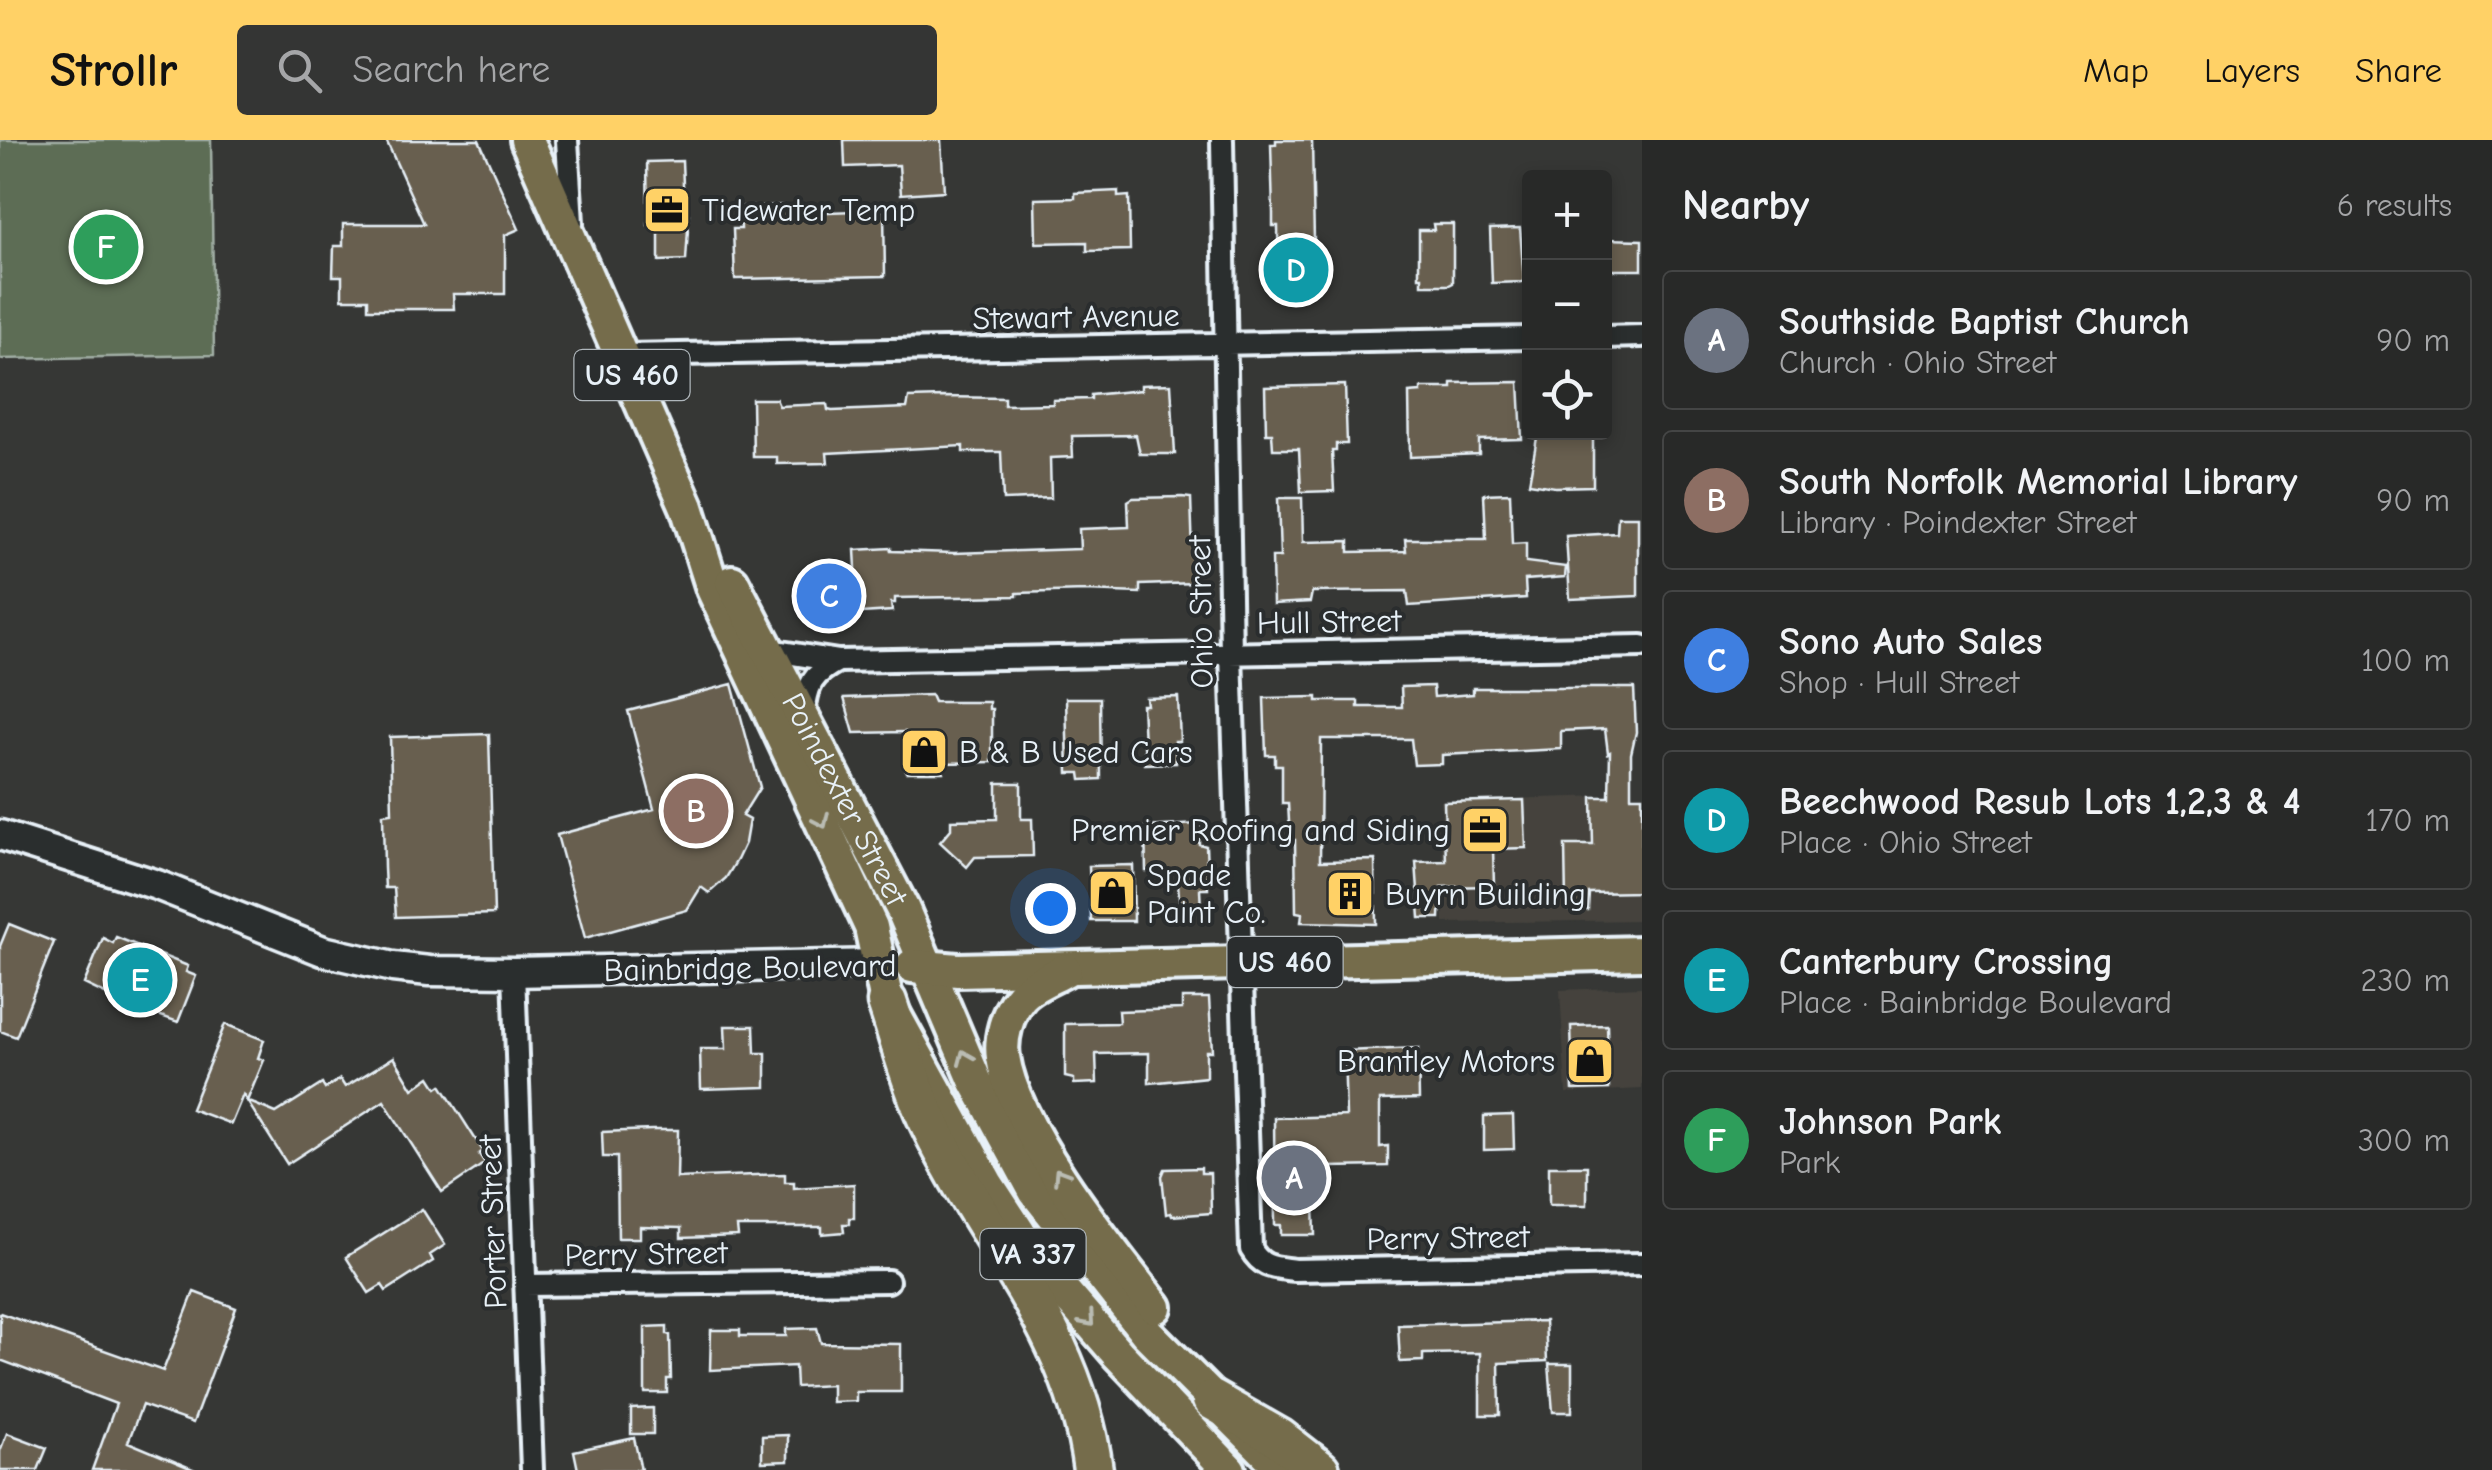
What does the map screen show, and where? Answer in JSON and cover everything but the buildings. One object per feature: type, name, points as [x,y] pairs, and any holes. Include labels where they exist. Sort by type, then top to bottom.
[{"type":"highway","points":[[888,1002],[926,1117],[1035,1302],[1064,1360],[1089,1437],[1093,1470]]},
{"type":"highway","points":[[1212,1400],[1280,1438],[1320,1470]]},
{"type":"main road","name":"Poindexter Street","points":[[527,140],[688,506],[804,716],[903,910],[975,1080],[1035,1191],[1147,1333],[1284,1470]]},
{"type":"main road","name":"Poindexter Street","points":[[688,506],[713,589],[871,927],[888,1002],[986,1184],[1038,1262],[1118,1354],[1230,1470]]},
{"type":"main road","name":"Bainbridge Boulevard","points":[[880,964],[958,970],[1642,954]]},
{"type":"main road","points":[[1070,968],[1021,995],[1011,1012],[1002,1054],[1009,1082],[1025,1118],[1094,1229],[1172,1330],[1212,1400]]},
{"type":"street","points":[[567,140],[573,244]]},
{"type":"street","name":"Ohio Street","points":[[1222,140],[1231,654],[1248,1234],[1258,1261]]},
{"type":"street","points":[[1612,337],[1642,336]]},
{"type":"street","name":"Stewart Avenue","points":[[624,356],[1522,338]]},
{"type":"street","name":"Hull Street","points":[[768,650],[838,661],[1642,646]]},
{"type":"street","points":[[804,716],[807,687],[818,670],[838,661]]},
{"type":"street","name":"Bainbridge Boulevard","points":[[0,835],[157,885],[322,952],[429,971],[880,964]]},
{"type":"street","name":"Porter Street","points":[[514,972],[532,1470]]},
{"type":"street","name":"Perry Street","points":[[1258,1261],[1294,1270],[1642,1264]]},
{"type":"street","name":"Perry Street","points":[[525,1285],[888,1281]]},
{"type":"shaded area","points":[[1642,795],[1642,920],[1444,923],[1441,801]]},
{"type":"shaded area","points":[[1642,987],[1642,1089],[1566,1093],[1560,990]]},
{"type":"green space","points":[[0,140],[211,140],[214,355],[0,359]]},
{"type":"place","name":"Tidewater Temp","points":[[667,210]]},
{"type":"place","name":"Johnson Park","points":[[106,247]]},
{"type":"place","name":"Beechwood Resub Lots 1,2,3 & 4","points":[[1296,270]]},
{"type":"place","name":"Sono Auto Sales","points":[[829,596]]},
{"type":"place","name":"B & B Used Cars","points":[[924,752]]},
{"type":"place","name":"South Norfolk Memorial Library","points":[[696,811]]},
{"type":"place","name":"Premier Roofing and Siding","points":[[1485,830]]},
{"type":"place","name":"Spade Paint Co.","points":[[1112,893]]},
{"type":"place","name":"Buyrn Building","points":[[1350,894]]},
{"type":"place","name":"Canterbury Crossing","points":[[140,980]]},
{"type":"place","name":"Brantley Motors","points":[[1590,1061]]},
{"type":"place","name":"Southside Baptist Church","points":[[1294,1178]]}]
